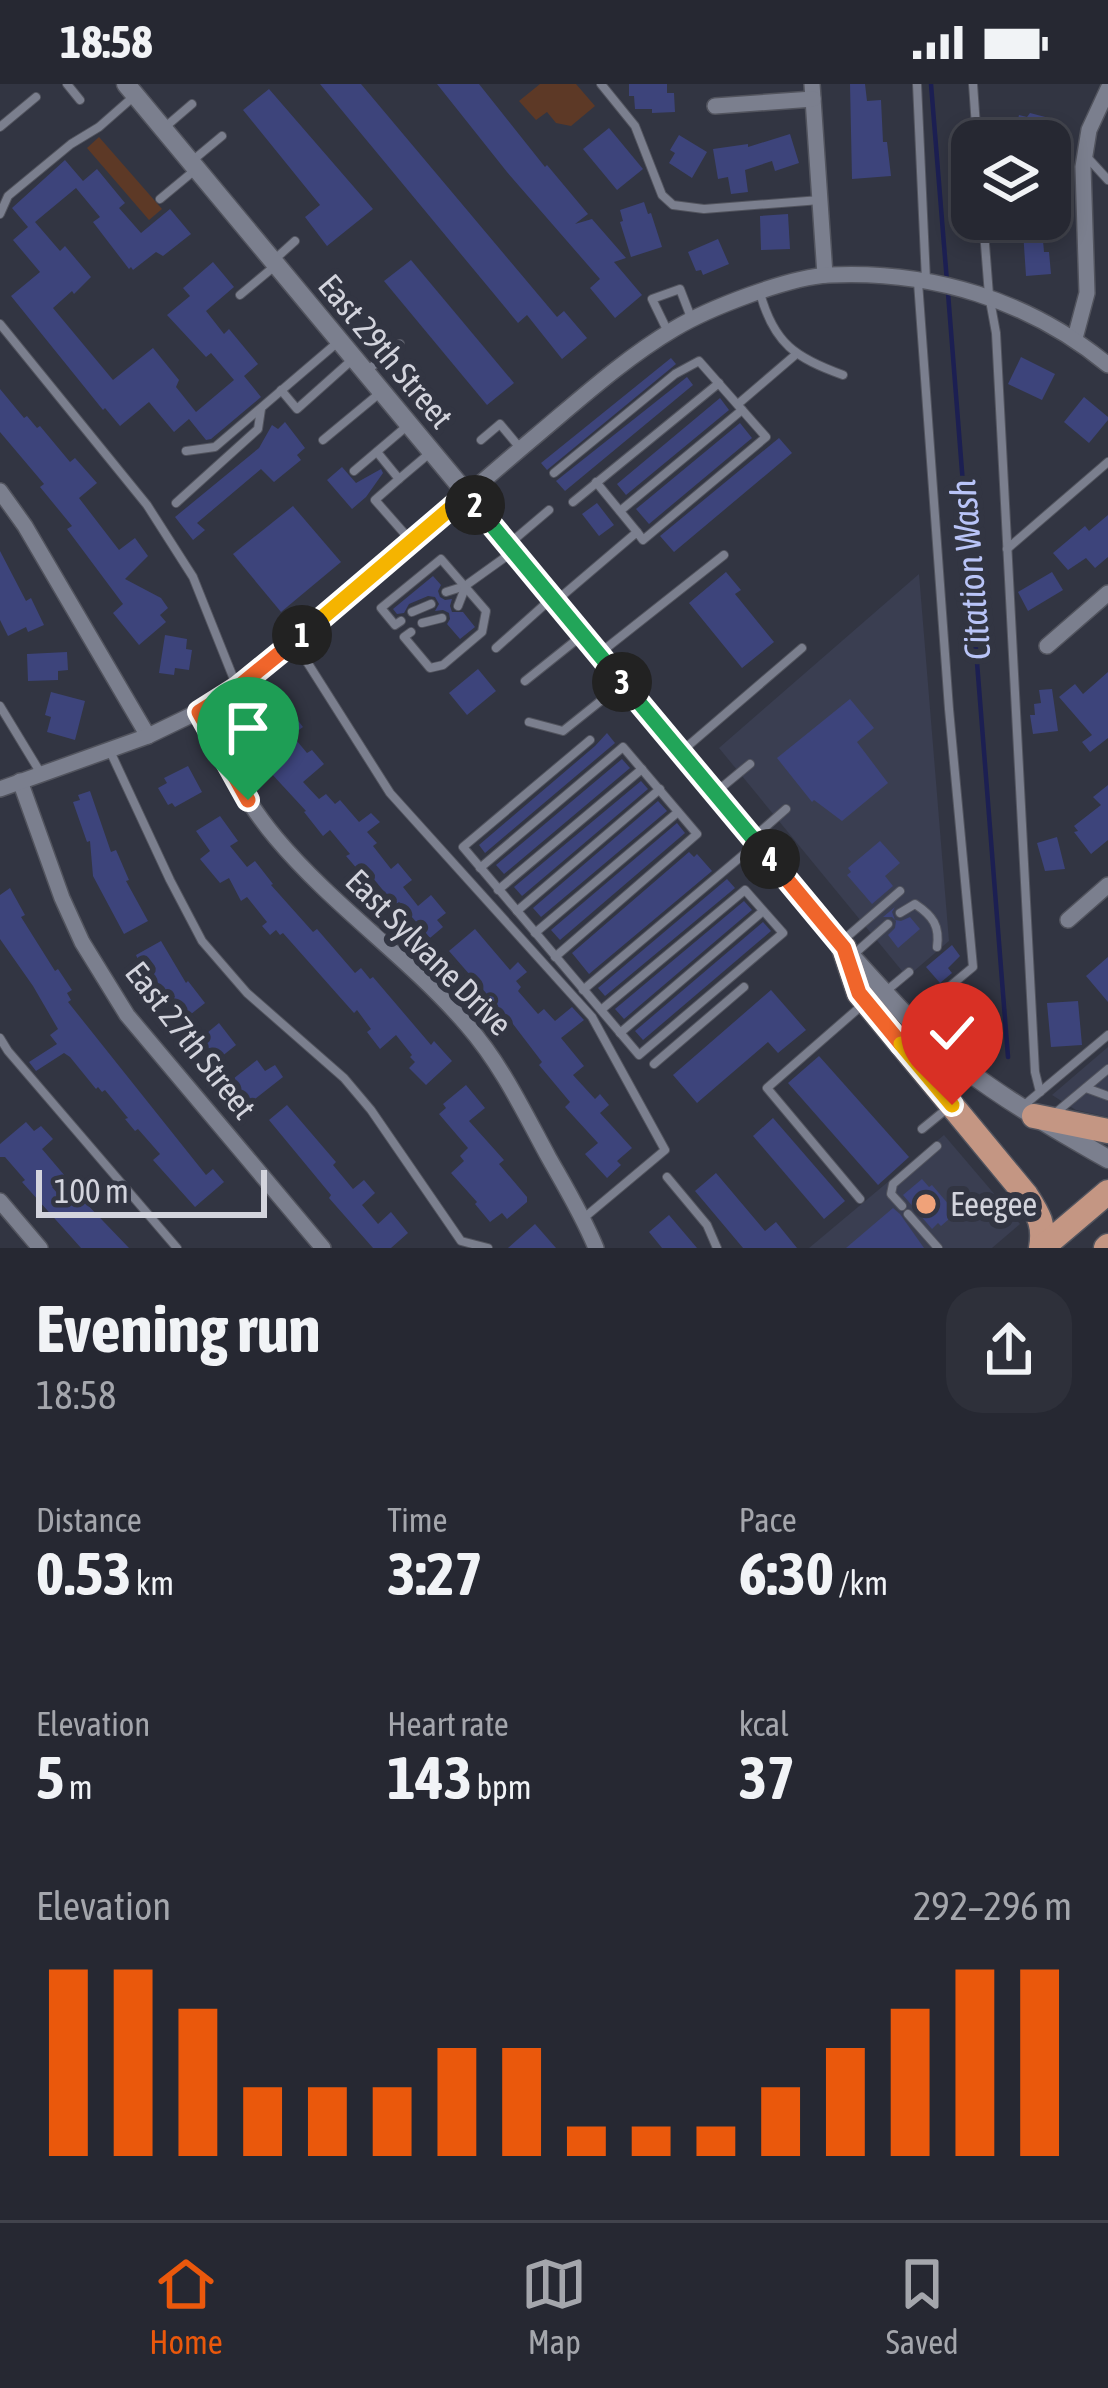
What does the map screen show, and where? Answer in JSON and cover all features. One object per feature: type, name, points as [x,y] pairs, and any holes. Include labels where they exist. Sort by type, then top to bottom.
[{"type":"main road","points":[[845,949],[859,993],[876,997],[952,1105],[1041,1217],[1042,1248]]},
{"type":"main road","points":[[1036,1109],[1108,1131]]},
{"type":"main road","points":[[1042,1248],[1108,1192]]},
{"type":"street","points":[[1075,338],[1087,293],[1083,167],[1089,130],[1108,89]]},
{"type":"street","name":"East 29th Street","points":[[131,90],[845,949]]},
{"type":"street","points":[[715,106],[813,92],[825,275]]},
{"type":"street","points":[[0,789],[148,736],[237,688],[604,379],[692,320],[760,292],[825,275],[922,280],[989,295],[1075,338],[1108,365]]},
{"type":"street","points":[[0,490],[148,736]]},
{"type":"street","points":[[1047,646],[1108,593]]},
{"type":"street","name":"East Sylvane Drive","points":[[199,712],[248,800],[275,837],[450,1006],[489,1052],[518,1096],[596,1248]]},
{"type":"street","name":"East 27th Street","points":[[20,781],[82,942],[127,1015],[323,1248]]},
{"type":"street","points":[[1068,920],[1108,885]]},
{"type":"street","points":[[876,997],[963,1067],[1036,1109],[1108,1159]]},
{"type":"street","points":[[0,1201],[40,1248]]},
{"type":"lane","points":[[67,84],[80,100]]},
{"type":"lane","points":[[601,84],[635,126],[662,194],[673,206],[704,209],[820,200]]},
{"type":"lane","points":[[904,1015],[973,967],[949,709],[922,280],[917,84]]},
{"type":"lane","points":[[973,84],[976,120]]},
{"type":"lane","points":[[0,214],[8,196],[99,127],[131,90]]},
{"type":"lane","points":[[0,127],[36,97]]},
{"type":"lane","points":[[163,128],[192,104]]},
{"type":"lane","points":[[160,199],[222,136]]},
{"type":"lane","points":[[1085,155],[1108,180]]},
{"type":"lane","points":[[985,240],[996,333],[1036,1109]]},
{"type":"lane","points":[[241,295],[295,241]]},
{"type":"lane","points":[[669,333],[652,299],[680,289],[692,320]]},
{"type":"lane","points":[[760,292],[772,327],[789,350],[843,376]]},
{"type":"lane","points":[[0,324],[147,505],[193,577],[237,688]]},
{"type":"lane","points":[[187,451],[215,447],[339,341]]},
{"type":"lane","points":[[281,390],[297,409],[400,344]]},
{"type":"lane","points":[[620,512],[794,356]]},
{"type":"lane","points":[[554,473],[675,374],[699,361],[766,437],[643,540],[596,482]]},
{"type":"lane","points":[[573,502],[719,383]]},
{"type":"lane","points":[[323,440],[381,392]]},
{"type":"lane","points":[[176,503],[258,429],[261,407]]},
{"type":"lane","points":[[481,440],[500,424],[520,449]]},
{"type":"lane","points":[[354,471],[409,425]]},
{"type":"lane","points":[[377,452],[399,479]]},
{"type":"lane","points":[[411,541],[375,500],[431,452]]},
{"type":"lane","points":[[1006,550],[1108,462]]},
{"type":"lane","points":[[446,592],[465,586],[549,510]]},
{"type":"lane","points":[[496,648],[637,532]]},
{"type":"lane","points":[[599,654],[724,555]]},
{"type":"lane","points":[[441,559],[465,586],[486,611],[482,632],[443,665],[430,668],[408,634],[381,608],[441,559]]},
{"type":"lane","points":[[458,606],[465,586]]},
{"type":"lane","points":[[412,612],[431,604]]},
{"type":"lane","points":[[422,623],[442,618]]},
{"type":"lane","points":[[525,681],[583,634]]},
{"type":"lane","points":[[294,642],[390,793],[592,1017],[665,1150],[584,1218]]},
{"type":"lane","points":[[681,752],[802,648]]},
{"type":"lane","points":[[530,722],[563,731],[623,683]]},
{"type":"lane","points":[[0,706],[41,774]]},
{"type":"lane","points":[[590,740],[463,848],[639,1055],[783,933],[745,890],[601,1010]]},
{"type":"lane","points":[[480,868],[623,747],[660,790],[697,835],[555,957]]},
{"type":"lane","points":[[110,750],[202,941],[247,993],[344,1078],[460,1241],[488,1248]]},
{"type":"lane","points":[[715,793],[750,764]]},
{"type":"lane","points":[[498,890],[642,769]]},
{"type":"lane","points":[[517,911],[660,790]]},
{"type":"lane","points":[[583,989],[786,809]]},
{"type":"lane","points":[[535,933],[678,812]]},
{"type":"lane","points":[[845,949],[900,892]]},
{"type":"lane","points":[[900,914],[915,904],[927,912],[935,921],[937,947]]},
{"type":"lane","points":[[620,1033],[763,911]]},
{"type":"lane","points":[[845,949],[888,924]]},
{"type":"lane","points":[[860,1199],[767,1088],[909,972]]},
{"type":"lane","points":[[655,1064],[745,988]]},
{"type":"lane","points":[[1036,1109],[1108,1035]]},
{"type":"lane","points":[[0,1038],[177,1248]]},
{"type":"lane","points":[[1036,1109],[1086,1088],[1108,1070]]},
{"type":"lane","points":[[1086,1088],[1108,1096]]},
{"type":"lane","points":[[922,1129],[952,1105]]},
{"type":"lane","points":[[937,1147],[893,1184],[891,1194],[938,1248]]},
{"type":"lane","points":[[667,1177],[707,1225],[717,1248]]},
{"type":"shaded area","points":[[540,84],[576,84],[595,106],[571,126],[556,123],[547,112],[536,120],[519,101]]},
{"type":"shaded area","points":[[99,137],[162,209],[149,220],[87,148]]},
{"type":"shaded area","points":[[919,574],[949,941],[907,977],[719,748]]},
{"type":"shaded area","points":[[1108,1047],[1108,1117],[1076,1110],[1052,1095]]},
{"type":"shaded area","points":[[944,1135],[1020,1224],[992,1248],[809,1248]]},
{"type":"building","points":[[320,84],[361,84],[557,317],[564,311],[587,338],[562,359],[527,315],[518,323]]},
{"type":"building","points":[[437,84],[479,84],[588,214],[575,224],[592,219],[626,258],[614,262],[642,295],[615,318],[590,288],[600,279]]},
{"type":"building","points":[[629,84],[667,84],[667,93],[674,93],[675,112],[635,109]]},
{"type":"building","points":[[850,84],[865,84],[867,101],[881,100],[891,176],[852,179]]},
{"type":"building","points":[[269,89],[373,209],[327,246],[305,217],[320,205],[243,110]]},
{"type":"building","points":[[1030,113],[1053,119],[1018,120],[1019,115]]},
{"type":"building","points":[[609,128],[643,169],[617,190],[583,149]]},
{"type":"building","points":[[790,134],[799,163],[775,171],[772,161],[745,170],[748,192],[731,194],[728,177],[718,179],[713,149],[748,147]]},
{"type":"building","points":[[679,135],[707,152],[692,178],[669,163]]},
{"type":"building","points":[[65,160],[83,181],[97,169],[125,203],[119,208],[141,233],[170,209],[191,234],[163,256],[156,252],[133,270],[93,222],[100,217],[76,188],[35,222],[60,251],[65,246],[91,277],[53,308],[113,380],[153,348],[179,380],[176,387],[196,412],[234,380],[167,315],[190,296],[183,288],[213,262],[234,287],[206,311],[224,334],[229,329],[258,364],[244,376],[261,397],[211,439],[206,440],[189,419],[174,432],[149,402],[120,426],[11,296],[40,272],[13,240],[28,227],[12,208]]},
{"type":"building","points":[[644,202],[662,247],[631,257],[620,210]]},
{"type":"building","points":[[788,214],[790,249],[761,250],[760,216]]},
{"type":"building","points":[[718,239],[729,264],[703,275],[696,271],[688,252]]},
{"type":"building","points":[[1024,240],[1043,240],[1051,274],[1026,276]]},
{"type":"building","points":[[411,260],[514,383],[487,405],[384,281]]},
{"type":"building","points":[[1021,357],[1055,374],[1042,400],[1008,384]]},
{"type":"building","points":[[671,358],[676,364],[547,470],[541,463]]},
{"type":"building","points":[[687,377],[693,385],[565,491],[556,481]]},
{"type":"building","points":[[0,389],[24,418],[40,426],[70,462],[75,458],[97,483],[79,498],[119,550],[135,538],[148,556],[125,579],[161,598],[168,608],[160,615],[166,622],[139,645],[113,613],[123,604],[67,529],[72,526],[40,487],[44,484],[0,432]]},
{"type":"building","points":[[1084,397],[1108,417],[1089,443],[1064,422]]},
{"type":"building","points":[[720,398],[729,410],[626,495],[617,484]]},
{"type":"building","points":[[285,422],[305,448],[297,455],[301,460],[274,482],[261,469],[197,523],[205,530],[193,540],[175,517],[259,448],[272,425],[278,429]]},
{"type":"building","points":[[740,423],[752,438],[649,524],[636,509]]},
{"type":"building","points":[[779,438],[792,453],[674,552],[660,536]]},
{"type":"building","points":[[342,467],[356,483],[381,469],[383,473],[352,509],[327,480]]},
{"type":"building","points":[[597,503],[614,525],[599,536],[582,514]]},
{"type":"building","points":[[293,506],[341,562],[281,612],[233,554]]},
{"type":"building","points":[[1108,515],[1108,557],[1095,568],[1086,558],[1068,570],[1053,553],[1085,526],[1089,531]]},
{"type":"building","points":[[0,551],[44,625],[8,636],[0,620]]},
{"type":"building","points":[[726,572],[741,590],[735,594],[774,642],[742,668],[689,603]]},
{"type":"building","points":[[1052,572],[1063,590],[1028,611],[1018,592]]},
{"type":"building","points":[[433,576],[441,585],[440,597],[452,599],[452,612],[463,612],[475,627],[460,639],[447,624],[449,613],[435,611],[439,604],[435,597],[409,604],[404,613],[393,609]]},
{"type":"building","points":[[165,635],[187,639],[186,649],[192,650],[189,670],[159,673]]},
{"type":"building","points":[[67,652],[68,670],[58,671],[58,680],[28,681],[27,654]]},
{"type":"building","points":[[478,669],[496,691],[467,715],[449,693]]},
{"type":"building","points":[[1108,672],[1108,738],[1090,752],[1082,742],[1092,735],[1059,697],[1075,684],[1083,694]]},
{"type":"building","points":[[1052,689],[1058,731],[1033,734],[1030,715],[1035,715],[1034,704],[1041,703],[1039,690]]},
{"type":"building","points":[[51,692],[85,701],[75,740],[47,732],[51,717],[45,715]]},
{"type":"building","points":[[850,699],[874,728],[857,742],[888,783],[842,821],[812,802],[777,758]]},
{"type":"building","points":[[276,707],[282,714],[289,709],[303,727],[292,735],[324,764],[303,782],[319,799],[326,794],[335,804],[340,800],[359,822],[371,813],[380,822],[367,832],[377,843],[373,846],[391,869],[398,863],[412,880],[403,887],[418,906],[431,895],[446,913],[437,920],[443,927],[430,938],[364,867],[359,871],[330,830],[323,836],[270,772],[273,770],[257,750],[262,747],[249,730]]},
{"type":"building","points":[[607,733],[615,743],[485,853],[479,845]]},
{"type":"building","points":[[622,759],[630,768],[504,874],[496,865]]},
{"type":"building","points":[[188,766],[202,792],[175,807],[168,805],[158,788],[167,783],[164,778]]},
{"type":"building","points":[[641,781],[648,789],[522,896],[514,887]]},
{"type":"building","points":[[1108,785],[1108,840],[1091,854],[1074,826],[1101,805],[1093,797]]},
{"type":"building","points":[[90,791],[111,852],[116,850],[126,881],[148,921],[124,934],[93,876],[90,841],[73,802]]},
{"type":"building","points":[[658,801],[667,811],[541,917],[533,908]]},
{"type":"building","points":[[220,816],[238,841],[230,846],[247,867],[255,861],[313,932],[317,929],[355,973],[361,968],[373,977],[431,1045],[434,1041],[452,1061],[426,1085],[409,1068],[415,1062],[396,1035],[380,1049],[357,1010],[354,1013],[283,933],[276,930],[270,935],[262,926],[267,922],[247,897],[241,901],[229,878],[220,883],[200,859],[210,851],[196,831]]},
{"type":"building","points":[[677,823],[685,833],[560,940],[551,930]]},
{"type":"building","points":[[1057,837],[1065,869],[1045,871],[1037,843]]},
{"type":"building","points":[[880,841],[900,863],[885,876],[893,886],[872,904],[847,875],[848,868]]},
{"type":"building","points":[[689,852],[712,871],[589,974],[572,953]]},
{"type":"building","points":[[727,879],[735,888],[605,996],[598,988]]},
{"type":"building","points":[[10,888],[25,915],[21,917],[72,990],[67,993],[68,1002],[206,1175],[213,1169],[224,1182],[195,1207],[153,1160],[160,1154],[70,1057],[64,1053],[36,1071],[29,1062],[57,1044],[50,1035],[58,1029],[0,939],[0,895]]},
{"type":"building","points":[[744,901],[752,910],[624,1019],[615,1009]]},
{"type":"building","points":[[910,917],[920,929],[898,948],[888,935],[895,920]]},
{"type":"building","points":[[763,922],[771,931],[643,1040],[635,1031]]},
{"type":"building","points":[[475,929],[510,970],[518,962],[527,972],[516,981],[521,987],[518,991],[538,1014],[544,1009],[555,1021],[572,1007],[584,1020],[561,1038],[584,1066],[573,1075],[595,1099],[600,1094],[609,1105],[600,1113],[632,1148],[607,1178],[585,1154],[598,1143],[565,1107],[570,1102],[513,1024],[449,951]]},
{"type":"building","points":[[161,941],[186,983],[205,1003],[181,1022],[164,1000],[169,996],[144,973],[136,955]]},
{"type":"building","points":[[952,945],[960,956],[948,968],[952,973],[940,983],[926,967]]},
{"type":"building","points":[[1108,957],[1108,1002],[1086,976]]},
{"type":"building","points":[[771,990],[806,1030],[778,1053],[768,1042],[697,1103],[673,1075]]},
{"type":"building","points":[[1078,1001],[1082,1045],[1051,1047],[1047,1003]]},
{"type":"building","points":[[219,1023],[236,1045],[216,1061],[205,1053],[201,1038]]},
{"type":"building","points":[[819,1056],[909,1157],[878,1185],[788,1083]]},
{"type":"building","points":[[257,1060],[265,1071],[275,1065],[283,1077],[251,1102],[233,1079]]},
{"type":"building","points":[[466,1085],[485,1108],[469,1121],[504,1160],[499,1164],[527,1197],[507,1219],[502,1213],[490,1222],[451,1173],[464,1161],[460,1156],[468,1148],[439,1114],[446,1108],[443,1104]]},
{"type":"building","points":[[287,1105],[353,1189],[364,1180],[375,1193],[362,1205],[378,1224],[391,1212],[408,1233],[391,1248],[373,1248],[269,1120]]},
{"type":"building","points":[[773,1118],[845,1201],[824,1219],[753,1136]]},
{"type":"building","points":[[26,1122],[34,1131],[41,1126],[53,1139],[42,1149],[65,1176],[52,1187],[68,1206],[79,1196],[129,1248],[81,1248],[5,1157],[0,1157],[0,1144]]},
{"type":"building","points":[[716,1173],[765,1231],[776,1222],[797,1248],[743,1248],[695,1191]]},
{"type":"building","name":"Eeegee","points":[[922,1179],[956,1213],[932,1229],[903,1195]]},
{"type":"building","points":[[893,1208],[924,1248],[846,1248]]},
{"type":"building","points":[[669,1215],[697,1248],[662,1248],[649,1232]]},
{"type":"building","points":[[535,1224],[556,1248],[508,1248]]},
{"type":"waterway","name":"Citation Wash","points":[[931,84],[947,282]]},
{"type":"waterway","name":"Citation Wash","points":[[948,293],[1008,1057]]},
{"type":"place","name":"Eeegee","points":[[926,1204]]},
{"type":"route","points":[[248,800],[199,712],[263,668],[466,495],[844,948],[859,993],[952,1105]]}]
